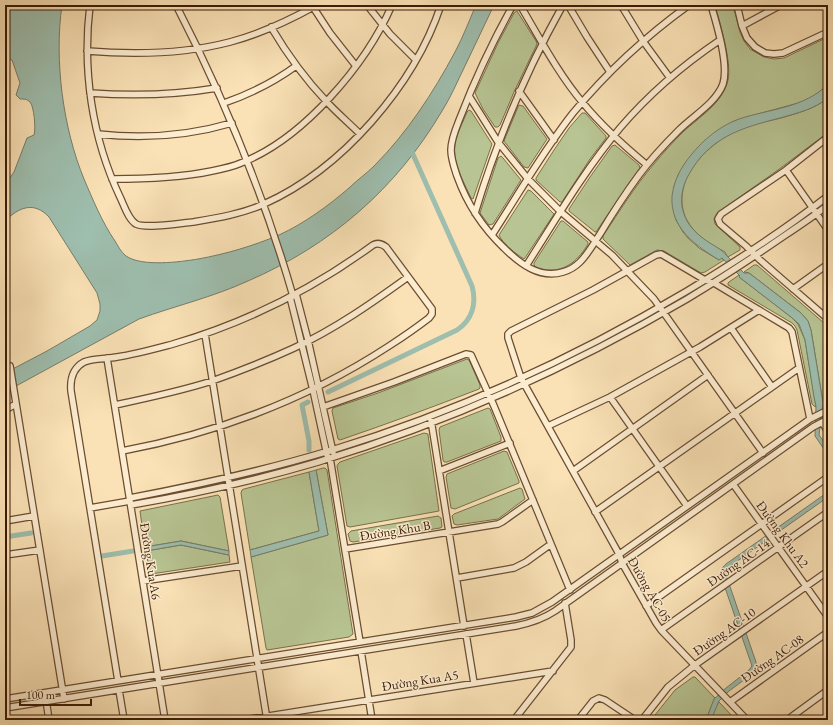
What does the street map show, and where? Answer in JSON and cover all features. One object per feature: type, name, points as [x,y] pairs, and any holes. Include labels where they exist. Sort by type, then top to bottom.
[{"type":"street","points":[[90,5],[87,30],[87,51],[90,93],[98,134],[106,163],[130,217],[134,222],[143,225],[174,224],[209,219],[235,213],[264,204],[292,189],[315,174],[360,134],[392,96],[416,60],[428,38],[441,5]]},
{"type":"street","points":[[176,5],[224,103],[264,204],[287,273],[302,344],[323,407],[332,450],[330,458],[360,642]]},
{"type":"street","points":[[367,5],[382,25],[416,60]]},
{"type":"street","points":[[112,178],[141,179],[181,176],[219,170],[247,161],[268,149],[289,135],[312,116],[339,87],[356,66],[372,42],[392,5]]},
{"type":"street","points":[[513,5],[492,45],[469,96],[453,137],[451,152],[452,162],[458,180],[475,213],[492,235],[506,250],[526,266],[544,274],[557,274],[568,271],[581,261],[626,193],[647,165],[679,130],[713,100],[720,90],[724,81],[724,60],[711,5]]},
{"type":"street","points":[[520,5],[542,43],[582,103],[614,136],[647,165]]},
{"type":"street","points":[[475,213],[498,142],[519,91],[542,43],[563,5]]},
{"type":"street","points":[[568,5],[610,72]]},
{"type":"street","points":[[621,5],[643,41],[670,78]]},
{"type":"street","points":[[492,235],[554,140],[582,103],[610,72],[643,41],[689,5]]},
{"type":"street","points":[[737,5],[742,26],[747,38],[761,51],[774,54],[786,52],[828,32]]},
{"type":"street","points":[[742,26],[781,5]]},
{"type":"street","points":[[87,51],[148,52],[198,48],[229,42],[271,27],[315,6],[333,37],[356,66]]},
{"type":"street","points":[[271,27],[296,66],[326,101],[360,134]]},
{"type":"street","points":[[526,266],[593,164],[628,119],[670,78],[720,40]]},
{"type":"street","points":[[224,103],[264,86],[296,66]]},
{"type":"street","points":[[90,93],[121,95],[155,94],[217,88]]},
{"type":"street","points":[[519,91],[554,140]]},
{"type":"street","points":[[469,96],[498,142],[528,179],[561,212],[595,240],[628,271],[660,307],[763,453]]},
{"type":"street","points":[[98,134],[134,137],[162,136],[200,131],[232,123]]},
{"type":"street","points":[[828,137],[786,170],[721,214],[718,220],[720,224],[755,256],[828,319]]},
{"type":"street","points":[[786,170],[828,230]]},
{"type":"street","points":[[130,502],[274,467],[326,452],[430,416],[521,378],[586,347],[660,307],[735,261],[813,208],[828,196]]},
{"type":"street","points":[[90,508],[228,485],[289,470],[330,458],[432,422],[524,384],[599,347],[664,312],[714,283],[817,214],[828,205]]},
{"type":"street","points":[[118,681],[71,391],[72,376],[75,370],[83,363],[90,360],[159,348],[205,334],[249,317],[293,296],[333,273],[377,243],[386,247],[431,307],[431,316],[404,336],[352,369],[316,388],[270,409],[219,427],[170,441],[122,451]]},
{"type":"street","points":[[628,271],[660,254],[705,280],[714,283],[787,326],[790,329],[812,417]]},
{"type":"street","points":[[793,289],[828,264]]},
{"type":"street","name":"Đường AC-05","points":[[628,271],[567,304],[509,332],[508,338],[524,384],[619,554],[622,563],[656,624],[747,720]]},
{"type":"street","points":[[115,405],[212,381],[254,365],[302,344],[354,314],[408,277]]},
{"type":"street","points":[[293,296],[308,340],[326,452],[330,458]]},
{"type":"street","points":[[548,426],[610,397],[691,352],[759,310]]},
{"type":"street","points":[[732,328],[772,387]]},
{"type":"street","points":[[205,334],[266,718]]},
{"type":"street","points":[[323,407],[468,354],[472,356],[510,443],[570,590]]},
{"type":"street","name":"Đường Kua A6","points":[[107,358],[166,720]]},
{"type":"street","points":[[10,366],[64,699]]},
{"type":"street","points":[[595,512],[799,368]]},
{"type":"street","points":[[573,471],[708,375]]},
{"type":"street","points":[[610,397],[687,506]]},
{"type":"street","points":[[5,410],[16,404]]},
{"type":"street","points":[[5,699],[516,618],[532,613],[570,590],[812,417],[826,411]]},
{"type":"street","name":"Đường Khu B","points":[[430,416],[464,626]]},
{"type":"street","points":[[5,708],[160,684],[533,622],[549,615],[813,427],[828,419]]},
{"type":"street","points":[[822,422],[828,432]]},
{"type":"street","points":[[439,471],[510,443]]},
{"type":"street","points":[[646,606],[828,477]]},
{"type":"street","name":"Đường Khu A2","points":[[733,484],[828,617]]},
{"type":"street","name":"Đường Khu B","points":[[345,549],[500,523],[533,500]]},
{"type":"street","name":"Đường AC-14","points":[[661,630],[828,512]]},
{"type":"street","points":[[5,521],[34,516]]},
{"type":"street","points":[[457,578],[518,567],[551,544]]},
{"type":"street","points":[[5,555],[40,550]]},
{"type":"street","points":[[143,581],[242,566]]},
{"type":"street","name":"Đường AC-10","points":[[642,720],[677,678],[828,571]]},
{"type":"street","points":[[514,720],[571,647],[565,603]]},
{"type":"street","name":"Đường AC-08","points":[[728,700],[828,632]]},
{"type":"street","name":"Đường Kua A5","points":[[466,634],[474,683]]},
{"type":"street","points":[[361,651],[372,720]]},
{"type":"street","name":"Đường Kua A5","points":[[369,700],[553,671]]},
{"type":"street","points":[[120,690],[124,720]]},
{"type":"street","points":[[786,720],[828,690]]},
{"type":"street","points":[[45,693],[49,720]]},
{"type":"street","points":[[578,720],[593,702],[599,698],[635,720]]},
{"type":"street","points":[[244,720],[266,718],[369,700]]},
{"type":"green space","points":[[715,5],[733,5],[744,41],[750,49],[764,57],[774,59],[784,58],[828,37],[828,84],[816,95],[802,102],[732,122],[679,173],[674,186],[674,213],[676,220],[683,232],[699,248],[719,260],[721,258],[724,260],[701,273],[664,251],[657,250],[630,265],[603,239],[603,236],[647,172],[689,126],[716,103],[728,80],[729,73],[727,54]]},
{"type":"green space","points":[[517,11],[537,44],[500,125],[495,127],[483,109],[475,93],[498,43],[514,13]]},
{"type":"green space","points":[[828,98],[828,129],[824,132],[826,134],[717,213],[714,219],[715,224],[740,247],[740,250],[728,257],[725,252],[710,244],[690,226],[685,216],[682,204],[684,187],[688,175],[693,167],[712,146],[728,135],[745,127],[806,110]]},
{"type":"green space","points":[[519,105],[523,106],[547,139],[528,168],[524,167],[504,141]]},
{"type":"green space","points":[[469,110],[492,144],[473,199],[471,198],[459,172],[455,158],[455,144],[457,136]]},
{"type":"green space","points":[[582,113],[585,113],[606,136],[606,138],[590,159],[562,202],[560,202],[536,180],[536,178],[569,128]]},
{"type":"green space","points":[[615,145],[639,165],[640,168],[595,232],[569,211],[569,209],[612,146]]},
{"type":"green space","points":[[501,156],[521,180],[493,224],[489,225],[480,213],[498,158]]},
{"type":"green space","points":[[528,190],[531,191],[554,214],[524,259],[506,245],[499,235]]},
{"type":"green space","points":[[561,221],[563,221],[588,242],[588,244],[581,255],[567,266],[555,270],[544,270],[538,268],[534,265],[534,263]]},
{"type":"green space","points":[[754,265],[757,265],[824,323],[828,365],[828,402],[823,403],[811,330],[808,321],[801,313],[749,273],[744,272]]},
{"type":"green space","points":[[739,275],[739,277],[798,324],[805,340],[816,407],[812,404],[795,326],[728,285],[729,282]]},
{"type":"green space","points":[[467,359],[469,360],[480,385],[479,389],[375,428],[340,440],[338,439],[332,411],[333,408],[378,393]]},
{"type":"green space","points":[[488,408],[490,409],[501,437],[501,441],[444,462],[439,430],[440,427]]},
{"type":"green space","points":[[424,433],[428,434],[439,511],[350,527],[347,526],[337,466],[338,464],[340,462]]},
{"type":"green space","points":[[504,451],[507,452],[519,483],[455,509],[451,508],[446,477],[447,474]]},
{"type":"green space","points":[[323,468],[327,470],[353,634],[349,637],[267,650],[251,557],[328,535],[316,470]]},
{"type":"green space","points":[[309,472],[319,531],[250,550],[241,493],[242,490]]},
{"type":"green space","points":[[520,488],[522,489],[525,499],[498,519],[457,525],[454,524],[452,516],[454,514]]},
{"type":"green space","points":[[218,495],[220,497],[229,551],[181,541],[145,547],[140,511]]},
{"type":"green space","points":[[438,516],[441,518],[442,527],[440,528],[353,542],[350,541],[348,534],[351,531]]},
{"type":"green space","points":[[181,545],[229,555],[230,562],[150,574],[146,551]]},
{"type":"green space","points":[[695,677],[715,698],[706,720],[651,720],[675,690]]},
{"type":"green space","points":[[718,701],[736,720],[711,720]]},
{"type":"shaded area","points":[[5,5],[62,5],[59,48],[62,94],[71,138],[84,179],[102,219],[123,253],[126,256],[141,262],[161,263],[208,257],[259,243],[298,225],[333,201],[374,166],[419,112],[461,41],[476,5],[494,5],[448,100],[424,139],[382,190],[359,212],[334,232],[278,267],[235,287],[139,319],[5,392],[5,373],[90,326],[97,320],[100,311],[100,304],[97,293],[49,217],[38,209],[27,208],[21,209],[5,221],[5,185],[14,172],[27,138],[34,135],[35,128],[34,113],[31,104],[28,100],[20,99],[16,95],[20,83],[12,60],[5,58]]},
{"type":"shaded area","points":[[828,84],[828,98],[817,105],[739,130],[716,143],[696,163],[688,176],[684,185],[681,200],[682,209],[686,219],[694,231],[724,252],[744,273],[749,273],[801,313],[808,321],[811,330],[823,403],[819,435],[828,447],[828,455],[815,436],[816,406],[805,340],[799,324],[739,277],[740,276],[722,258],[719,260],[693,242],[680,226],[675,217],[672,207],[672,196],[676,179],[684,164],[707,138],[725,125],[739,119],[798,103],[819,92]]},
{"type":"shaded area","points":[[316,470],[328,535],[251,557],[250,550],[319,531],[309,472]]},
{"type":"shaded area","points":[[828,492],[828,497],[729,567],[726,571],[726,575],[756,662],[756,668],[752,674],[729,691],[719,701],[711,720],[706,720],[714,699],[752,666],[721,576],[722,568]]},
{"type":"shaded area","points":[[181,541],[229,551],[229,555],[181,545],[146,551],[145,547]]},
{"type":"waterway","points":[[328,392],[457,330],[470,316],[472,311],[474,299],[472,286],[411,150]]},
{"type":"waterway","points":[[308,402],[302,405],[309,441],[309,450]]},
{"type":"waterway","points":[[5,537],[31,533]]},
{"type":"waterway","points":[[102,556],[133,551]]}]
